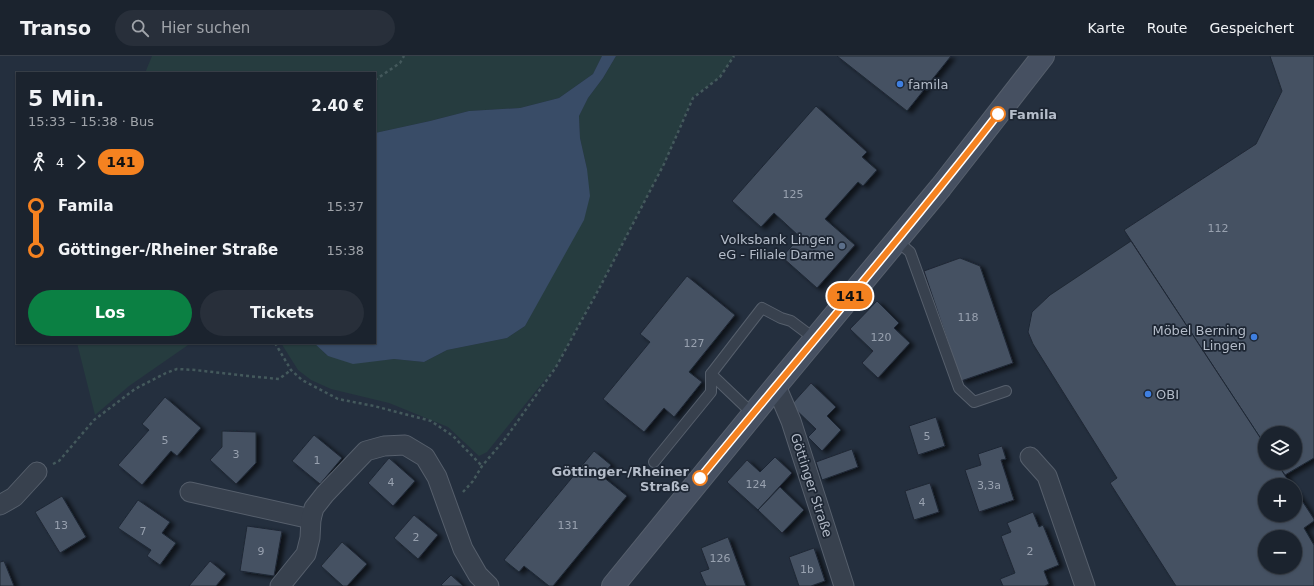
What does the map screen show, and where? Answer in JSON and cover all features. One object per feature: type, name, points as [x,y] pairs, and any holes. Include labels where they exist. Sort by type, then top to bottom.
[{"type":"main road","points":[[613,586],[896,240],[947,180],[1043,56]]},
{"type":"street","name":"Göttinger Straße","points":[[776,386],[791,421],[844,586]]},
{"type":"street","points":[[280,586],[306,554],[314,508],[324,494],[366,451],[384,446],[405,445],[425,457],[438,477],[463,549],[478,575],[489,586]]},
{"type":"street","points":[[1030,457],[1047,476],[1085,586]]},
{"type":"street","points":[[0,505],[14,497],[37,472]]},
{"type":"street","points":[[190,492],[311,519]]},
{"type":"lane","points":[[896,240],[910,252],[959,388],[974,402],[1006,391]]},
{"type":"lane","points":[[654,462],[711,392],[711,374],[762,308],[780,318],[791,320],[815,339]]},
{"type":"lane","points":[[711,374],[753,414]]},
{"type":"path","points":[[376,79],[400,63],[404,56]]},
{"type":"path","points":[[446,502],[460,496],[473,481],[482,466],[504,440],[556,367],[601,285],[664,164],[694,98],[720,77],[734,56]]},
{"type":"path","points":[[276,344],[291,370],[302,380],[338,399],[374,406],[431,421],[453,436],[482,466]]},
{"type":"path","points":[[37,472],[59,461],[94,420],[135,389],[166,373],[177,369],[279,379],[291,370]]},
{"type":"green space","points":[[152,56],[602,56],[593,74],[559,98],[520,108],[469,111],[376,133],[376,72],[145,72]]},
{"type":"green space","points":[[616,56],[734,56],[720,77],[693,97],[664,164],[556,366],[487,452],[479,456],[448,427],[389,403],[331,389],[311,380],[298,370],[282,344],[315,344],[328,356],[374,361],[394,359],[424,362],[447,350],[507,338],[525,326],[546,286],[587,169],[580,138],[579,116],[588,98],[603,78]]},
{"type":"green space","points":[[77,344],[190,344],[129,386],[95,415]]},
{"type":"water","points":[[602,56],[616,56],[603,78],[588,98],[579,116],[580,138],[587,169],[590,196],[584,220],[525,326],[507,338],[447,350],[424,362],[394,359],[353,364],[328,356],[315,344],[376,344],[376,133],[469,111],[520,108],[559,98],[593,74]]},
{"type":"building","name":"famila","points":[[837,56],[951,56],[907,111]]},
{"type":"building","name":"Möbel Berning Lingen","points":[[1270,56],[1314,56],[1314,458],[1302,465],[1302,426],[1258,426],[1258,434],[1124,230],[1256,144],[1282,91]]},
{"type":"building","points":[[816,106],[867,152],[862,157],[877,170],[863,186],[858,182],[825,219],[855,245],[817,288],[782,257],[800,237],[774,213],[761,227],[732,201]]},
{"type":"building","name":"OBI","points":[[1131,241],[1258,434],[1258,470],[1281,470],[1287,478],[1258,478],[1258,522],[1302,522],[1302,501],[1314,519],[1314,521],[1304,528],[1314,545],[1314,586],[1176,586],[1110,483],[1117,478],[1033,344],[1028,332],[1032,312],[1050,295]]},
{"type":"building","points":[[960,258],[980,266],[1013,363],[961,381],[924,271]]},
{"type":"building","points":[[687,276],[735,315],[689,372],[702,382],[674,417],[664,408],[644,432],[603,399],[650,342],[640,334]]},
{"type":"building","points":[[877,301],[899,323],[894,328],[910,343],[878,378],[862,363],[873,351],[850,329]]},
{"type":"building","points":[[811,383],[836,407],[827,416],[841,430],[822,451],[808,437],[816,429],[791,405]]},
{"type":"building","points":[[165,397],[201,428],[177,456],[171,451],[142,485],[118,465],[149,430],[142,424]]},
{"type":"building","points":[[936,417],[945,446],[918,455],[909,426]]},
{"type":"building","points":[[222,431],[256,432],[256,463],[236,484],[210,460],[222,447]]},
{"type":"building","points":[[314,435],[342,458],[320,484],[292,461]]},
{"type":"building","points":[[1002,446],[1006,459],[1001,460],[1014,500],[979,512],[965,470],[981,465],[978,454]]},
{"type":"building","points":[[852,449],[858,467],[822,480],[816,462]]},
{"type":"building","points":[[594,451],[611,465],[602,476],[627,496],[553,586],[549,586],[524,566],[519,572],[504,560]]},
{"type":"building","points":[[775,457],[792,473],[758,510],[727,482],[747,460],[760,472]]},
{"type":"building","points":[[389,458],[415,481],[393,506],[368,483]]},
{"type":"building","name":"Möbel Berning Lingen","points":[[1282,470],[1294,470],[1285,475]]},
{"type":"building","points":[[930,483],[939,512],[914,520],[905,491]]},
{"type":"building","points":[[780,487],[804,510],[782,533],[758,510]]},
{"type":"building","points":[[62,496],[86,537],[60,553],[35,512]]},
{"type":"building","points":[[138,500],[170,522],[162,533],[176,543],[160,565],[147,556],[151,550],[118,528]]},
{"type":"building","points":[[1033,512],[1039,527],[1043,525],[1059,565],[1044,571],[1049,584],[1045,586],[1003,586],[1000,579],[1015,573],[1001,536],[1011,532],[1007,523]]},
{"type":"building","points":[[414,515],[438,535],[418,559],[394,538]]},
{"type":"building","points":[[247,526],[282,531],[274,576],[240,571]]},
{"type":"building","points":[[728,537],[746,586],[706,586],[700,572],[709,569],[701,548]]},
{"type":"building","points":[[342,542],[367,564],[347,586],[343,586],[321,566]]},
{"type":"building","points":[[814,548],[825,581],[811,586],[799,586],[789,557]]},
{"type":"building","points":[[4,561],[14,586],[0,586],[0,562]]},
{"type":"building","points":[[210,561],[226,574],[216,586],[189,586]]},
{"type":"building","points":[[451,575],[463,586],[441,585]]},
{"type":"bus line","name":"141","points":[[700,478],[941,187],[998,114]]},
{"type":"place","name":"famila","points":[[900,84]]},
{"type":"place","name":"Famila","points":[[998,114]]},
{"type":"place","name":"Volksbank Lingen eG - Filiale Darme","points":[[842,246]]},
{"type":"place","name":"Möbel Berning Lingen","points":[[1254,337]]},
{"type":"place","name":"OBI","points":[[1148,394]]},
{"type":"place","name":"Göttinger-/Rheiner Straße","points":[[700,478]]}]
